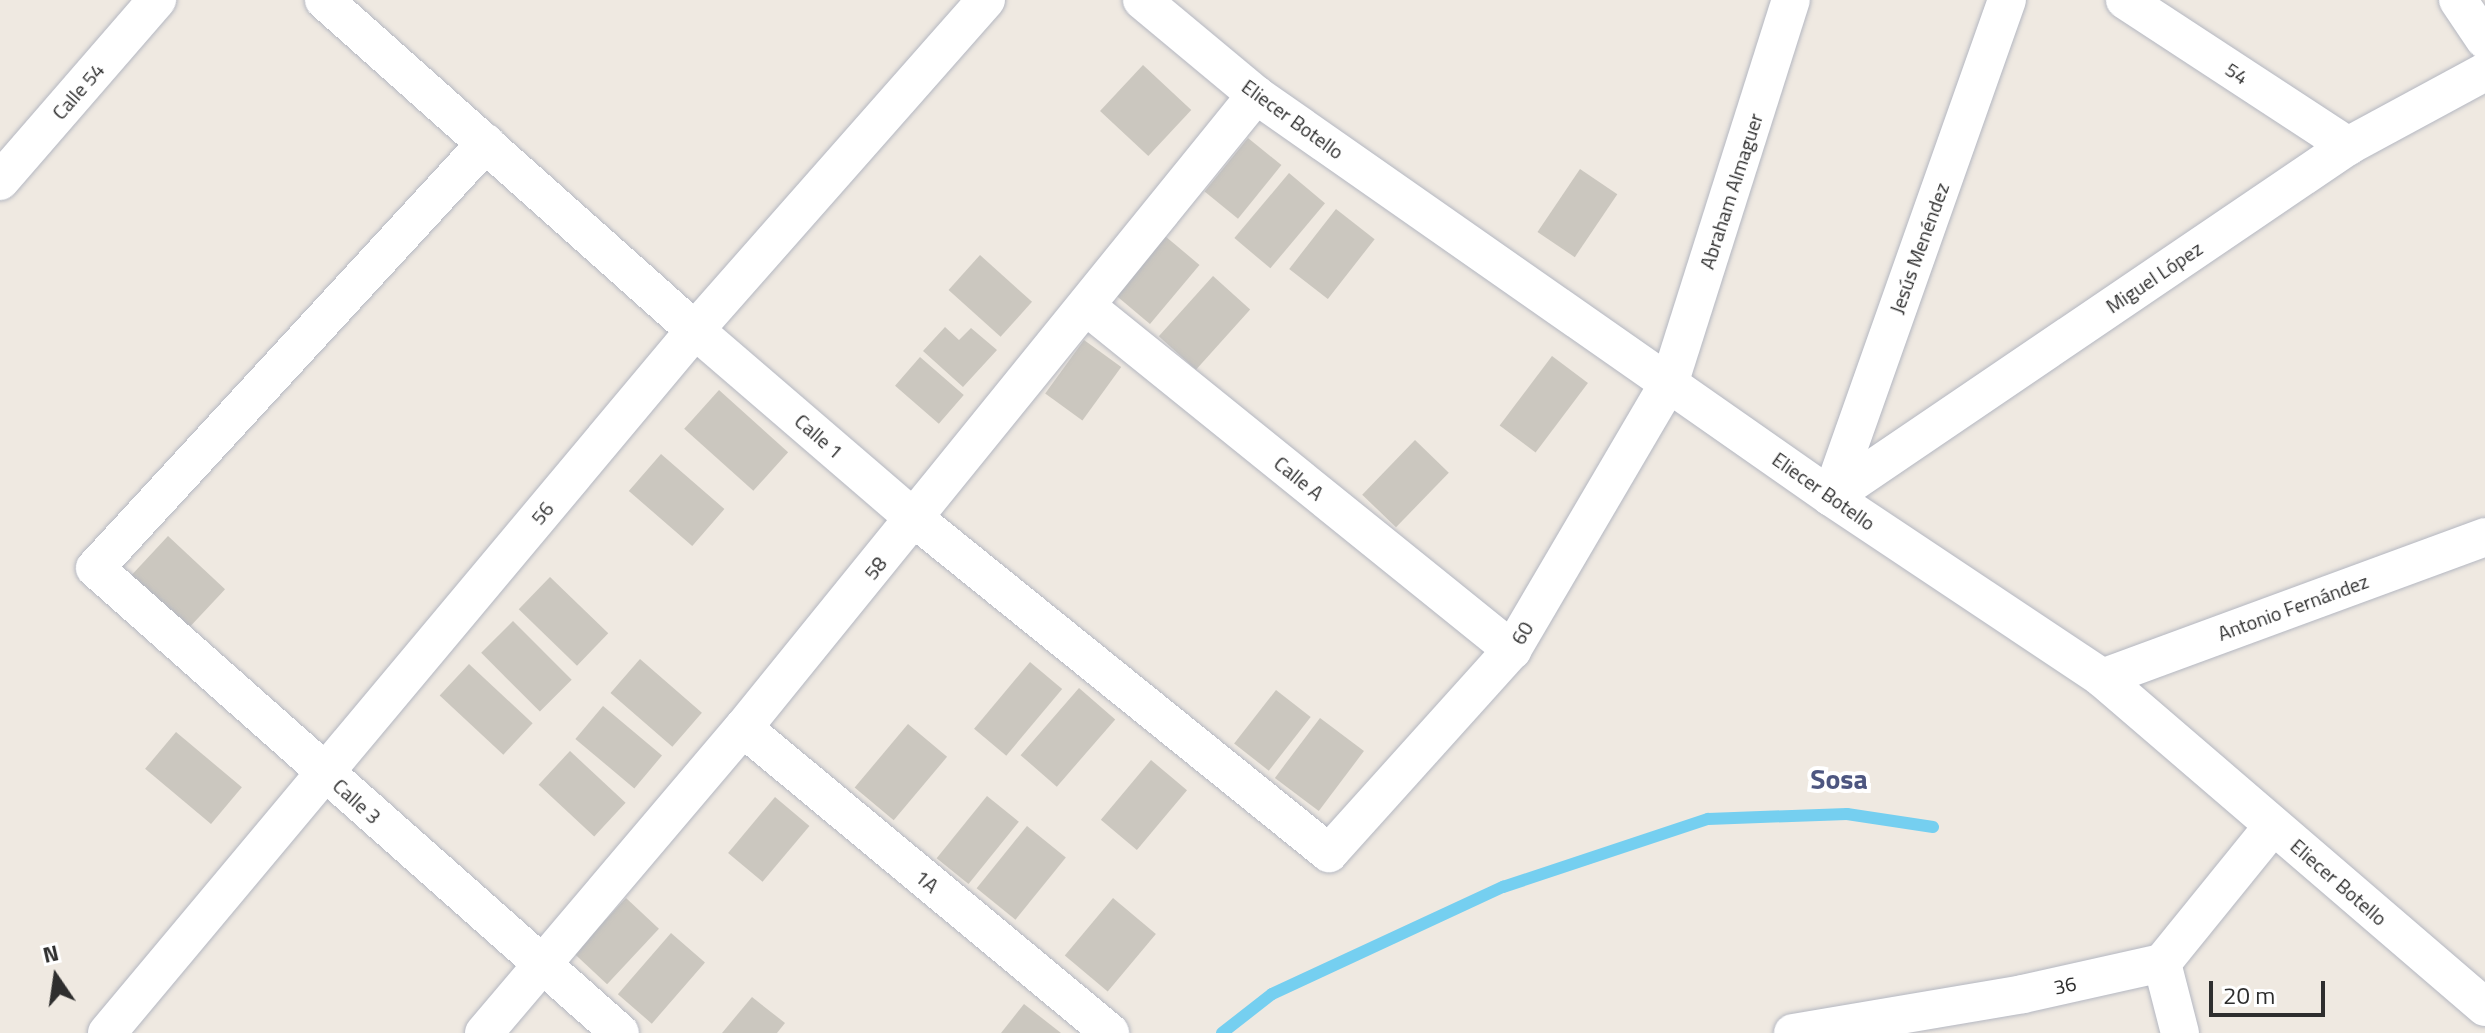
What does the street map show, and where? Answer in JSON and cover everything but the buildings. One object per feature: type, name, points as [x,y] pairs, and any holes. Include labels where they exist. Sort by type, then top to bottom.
[{"type":"street","name":"Calle 54","points":[[0,181],[157,0]]},
{"type":"street","name":"Calle 1","points":[[324,0],[695,330],[915,519],[1329,853]]},
{"type":"street","name":"56","points":[[107,1033],[695,330],[986,0]]},
{"type":"street","name":"Eliecer Botello","points":[[1142,0],[1256,95],[1670,381],[1831,497],[2102,678],[2485,1007]]},
{"type":"street","name":"Abraham Almaguer","points":[[1670,381],[1791,0]]},
{"type":"street","name":"Jesús Menéndez","points":[[1831,497],[2007,0]]},
{"type":"street","name":"54","points":[[2125,0],[2348,146]]},
{"type":"street","points":[[2458,0],[2485,40]]},
{"type":"street","name":"Miguel López","points":[[1831,497],[2348,146],[2485,72]]},
{"type":"street","name":"58","points":[[484,1033],[743,728],[1256,95]]},
{"type":"street","name":"Calle 3","points":[[486,143],[95,568],[620,1033]]},
{"type":"street","name":"Calle A","points":[[1086,306],[1512,650]]},
{"type":"street","name":"60","points":[[1329,853],[1512,650],[1670,381]]},
{"type":"street","name":"Antonio Fernández","points":[[2102,678],[2485,537]]},
{"type":"street","name":"1A","points":[[743,728],[1110,1033]]},
{"type":"street","points":[[2180,1033],[2162,963],[2273,826]]},
{"type":"street","name":"36","points":[[1793,1033],[2023,994],[2162,963]]},
{"type":"waterway","points":[[1222,1033],[1272,994],[1503,887],[1708,819],[1847,814],[1933,827]]},
{"type":"district","name":"Sosa","points":[[1839,779]]}]
